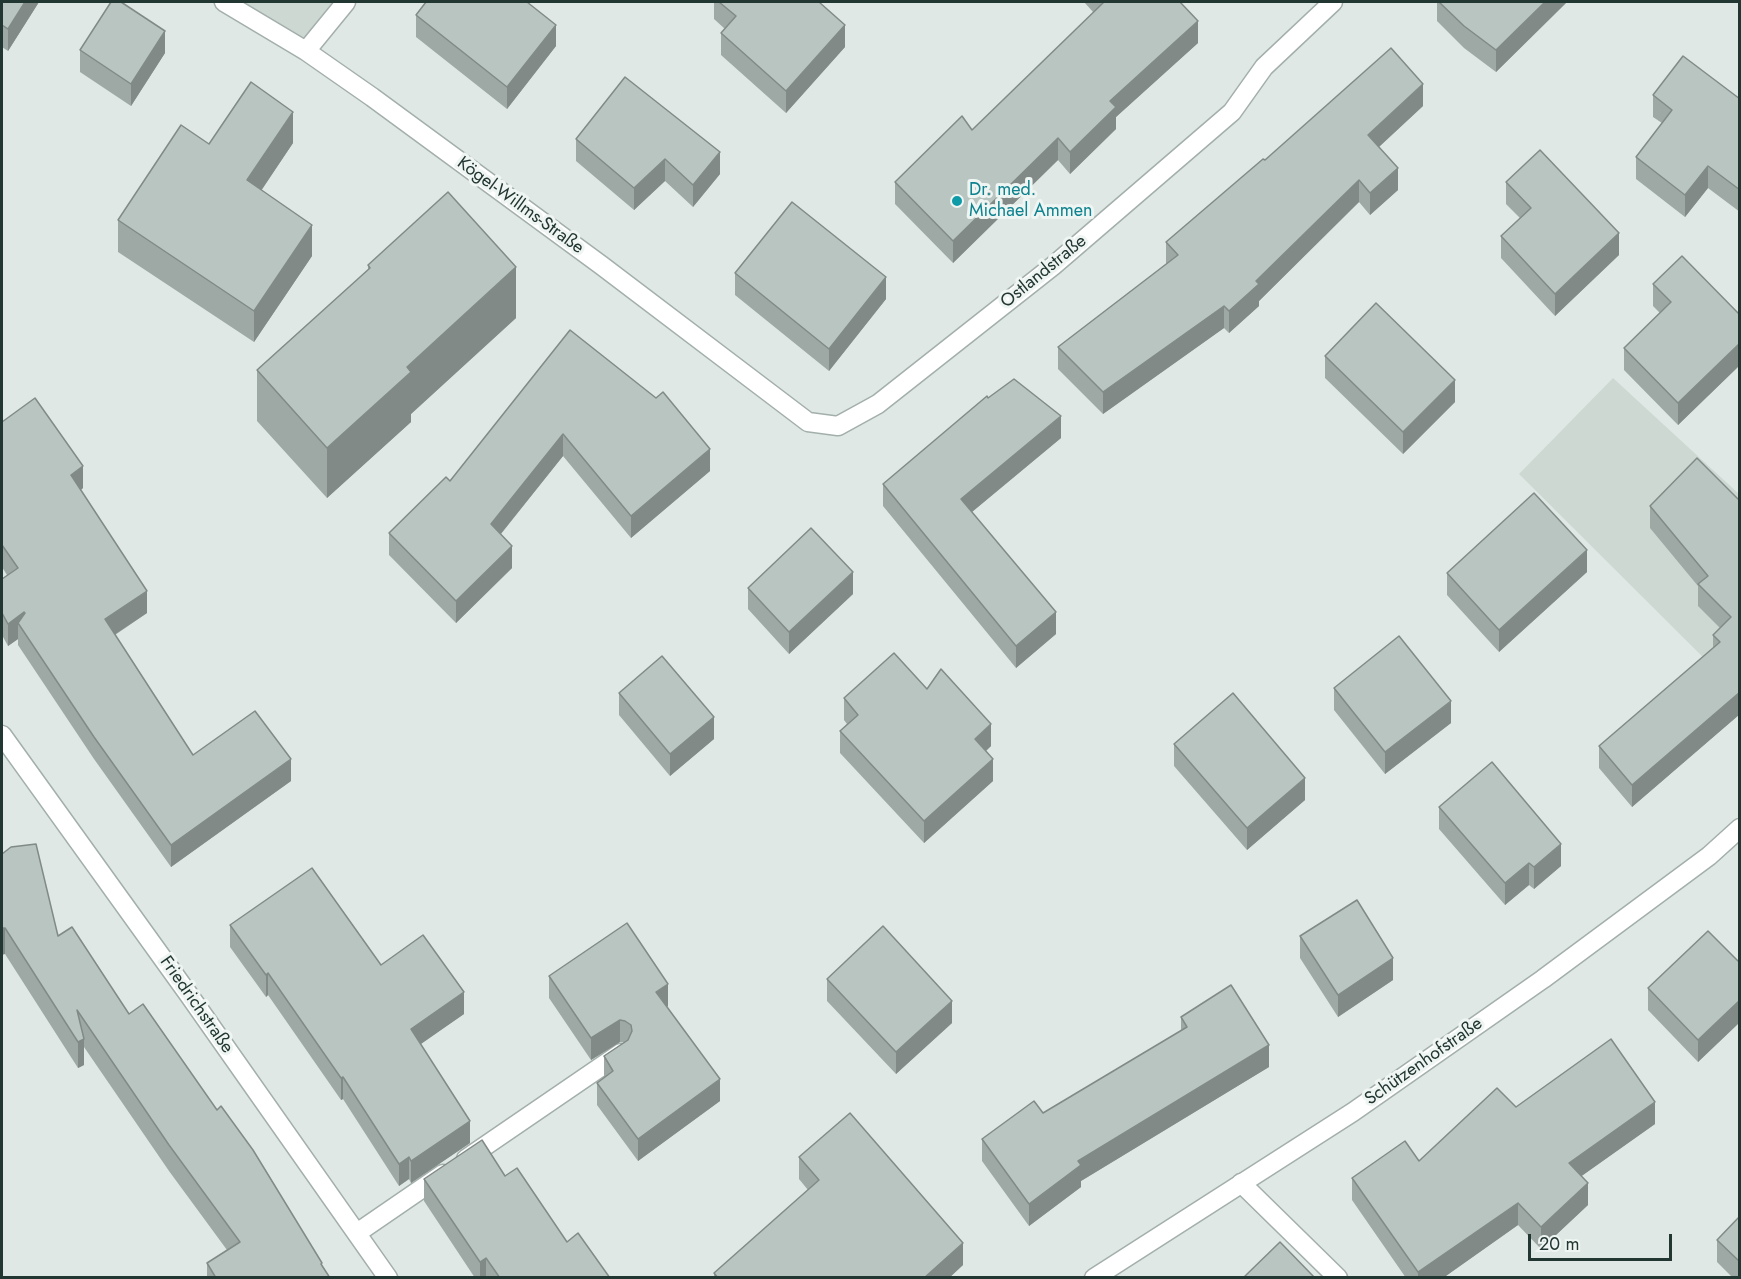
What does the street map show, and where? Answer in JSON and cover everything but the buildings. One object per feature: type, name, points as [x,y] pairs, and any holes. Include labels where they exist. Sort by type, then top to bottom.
[{"type":"street","name":"Kögel-Willms-Straße","points":[[224,2],[306,51],[372,97],[601,265],[808,423]]},
{"type":"street","points":[[306,51],[346,2]]},
{"type":"street","name":"Ostlandstraße","points":[[808,423],[838,426],[878,404],[1053,266],[1232,112],[1264,67],[1333,2]]},
{"type":"street","name":"Friedrichstraße","points":[[2,735],[388,1278]]},
{"type":"street","name":"Schützenhofstraße","points":[[1094,1278],[1353,1112],[1543,979],[1709,856],[1740,828]]},
{"type":"street","points":[[357,1233],[621,1053]]},
{"type":"street","points":[[1241,1183],[1338,1278]]},
{"type":"shaded area","points":[[224,2],[346,2],[306,51]]},
{"type":"shaded area","points":[[1613,378],[1739,494],[1739,693],[1519,474]]},
{"type":"place","name":"Dr. med. Michael Ammen","points":[[957,201]]}]
